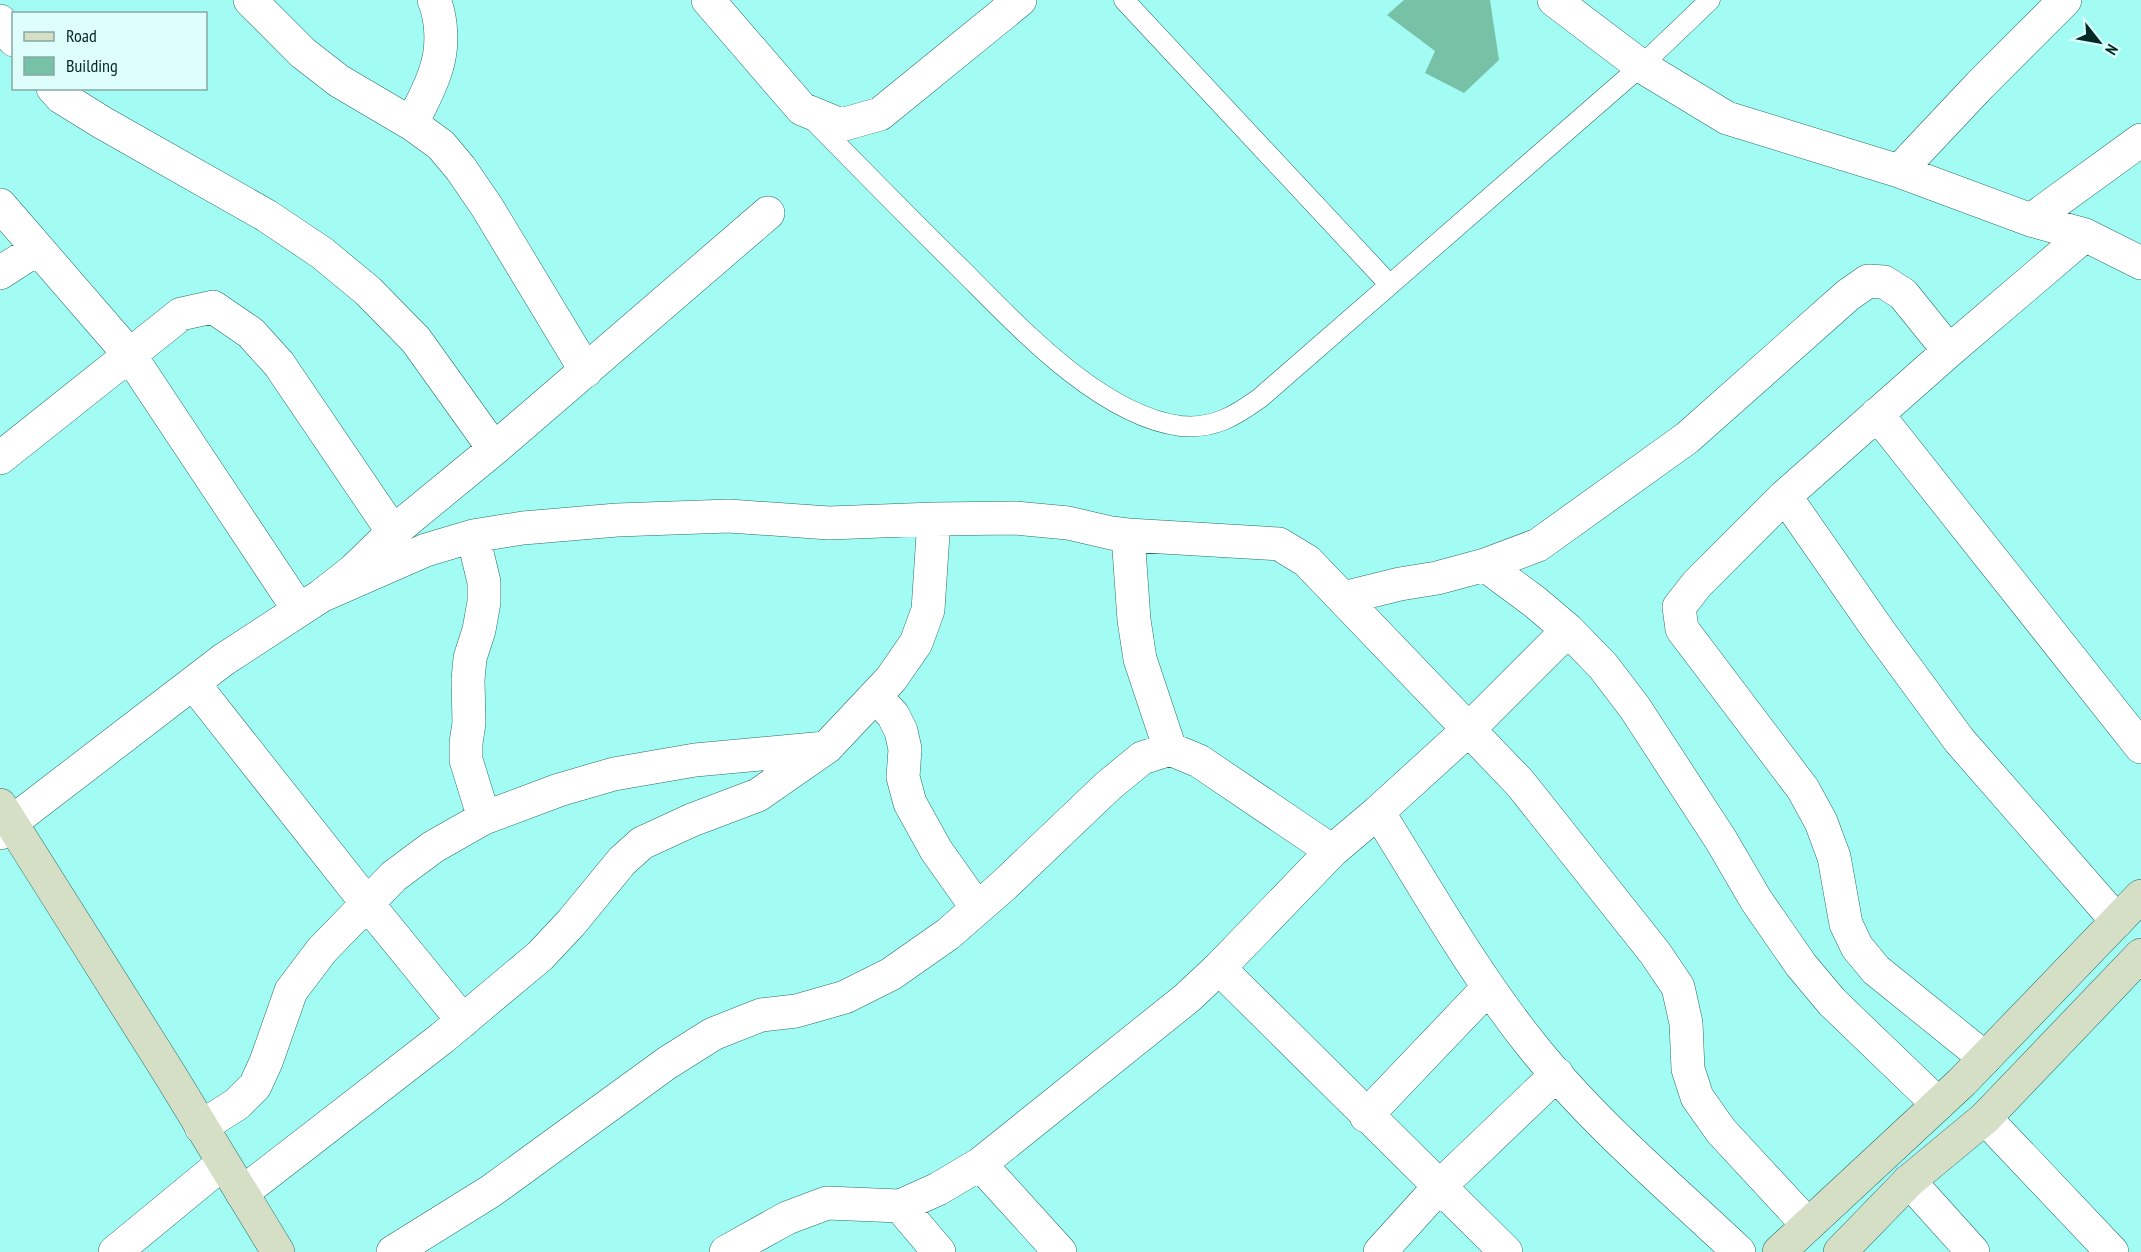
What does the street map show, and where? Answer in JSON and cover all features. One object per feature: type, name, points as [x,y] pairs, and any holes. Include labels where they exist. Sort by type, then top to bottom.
[{"type":"main road","points":[[4,820],[201,1127],[278,1252]]},
{"type":"main road","points":[[1779,1252],[1985,1058],[2141,896]]},
{"type":"main road","points":[[1840,1252],[1909,1181],[1985,1118],[2138,967]]},
{"type":"street","points":[[250,0],[303,53],[339,81],[412,124],[441,145],[487,207],[586,371]]},
{"type":"street","points":[[412,124],[437,66],[440,25],[434,0]]},
{"type":"street","points":[[708,0],[802,109],[841,125],[880,114],[1020,0]]},
{"type":"street","points":[[1554,0],[1641,66],[1727,118],[1899,171],[2031,220],[2085,235],[2141,263]]},
{"type":"street","points":[[1899,171],[2065,0]]},
{"type":"street","points":[[0,21],[12,37]]},
{"type":"street","points":[[55,90],[61,97],[103,123],[267,216],[332,260],[368,291],[416,340],[494,449]]},
{"type":"street","points":[[2031,220],[2141,140]]},
{"type":"street","points":[[0,205],[129,354],[310,603]]},
{"type":"street","points":[[4,820],[223,660],[310,603],[354,570],[393,532],[586,371],[768,213]]},
{"type":"street","points":[[1985,1058],[1876,970],[1857,947],[1846,924],[1834,857],[1821,822],[1803,789],[1682,629],[1679,607],[1697,584],[1785,496],[2085,235]]},
{"type":"street","points":[[0,273],[37,249]]},
{"type":"street","points":[[1343,598],[1485,565],[1538,545],[1687,438],[1868,281],[1884,282],[1903,294],[1949,351]]},
{"type":"street","points":[[2,453],[181,314],[213,307],[251,333],[279,364],[393,532]]},
{"type":"street","points":[[1877,414],[2141,747]]},
{"type":"street","points":[[1785,496],[1879,632],[1959,740],[2116,921]]},
{"type":"street","points":[[310,603],[426,550],[473,536],[523,528],[617,520],[729,516],[830,524],[1015,518],[1068,523],[1128,535],[1245,544],[1279,544],[1307,561],[1526,790],[1661,962],[1678,987],[1686,1023],[1688,1069],[1697,1096],[1720,1131],[1808,1225]]},
{"type":"street","points":[[242,1193],[463,1021],[540,956],[571,923],[622,861],[642,843],[692,820],[758,795],[827,747],[891,680],[916,643],[928,610],[934,519]]},
{"type":"street","points":[[1128,535],[1134,620],[1140,659],[1170,749]]},
{"type":"street","points":[[473,536],[484,582],[484,602],[479,630],[470,658],[466,760],[484,818]]},
{"type":"street","points":[[1485,565],[1568,630],[1603,666],[1635,708],[1721,840],[1762,908],[1801,965],[1832,1002],[1938,1104]]},
{"type":"street","points":[[726,1252],[787,1218],[827,1203],[900,1206],[938,1189],[980,1164],[1143,1034],[1219,968],[1332,851],[1468,730],[1568,630]]},
{"type":"street","points":[[193,683],[366,903],[463,1021]]},
{"type":"street","points":[[875,696],[893,715],[901,731],[905,749],[903,777],[910,803],[936,850],[977,908]]},
{"type":"street","points":[[201,1127],[237,1104],[255,1086],[291,991],[322,950],[394,876],[434,848],[484,818],[559,790],[614,774],[695,760],[827,747]]},
{"type":"street","points":[[393,1252],[491,1191],[668,1063],[713,1034],[760,1015],[796,1011],[845,997],[891,974],[948,934],[1116,779],[1142,758],[1170,749],[1199,761],[1332,851]]},
{"type":"street","points":[[1378,812],[1488,988],[1533,1047],[1580,1101],[1739,1252]]},
{"type":"street","points":[[1219,968],[1366,1116],[1506,1252]]},
{"type":"street","points":[[1366,1116],[1488,988]]},
{"type":"street","points":[[1380,1252],[1439,1186],[1557,1074]]},
{"type":"street","points":[[1985,1118],[2112,1252]]},
{"type":"street","points":[[115,1252],[222,1163]]},
{"type":"street","points":[[980,1164],[1060,1252]]},
{"type":"street","points":[[1909,1181],[1974,1252]]},
{"type":"street","points":[[900,1206],[939,1252]]},
{"type":"lane","points":[[1124,0],[1390,285]]},
{"type":"lane","points":[[802,109],[1033,340],[1109,398],[1145,417],[1181,426],[1210,425],[1235,416],[1260,398],[1641,66],[1710,0]]},
{"type":"building","points":[[1404,0],[1490,0],[1499,60],[1464,93],[1425,73],[1435,51],[1387,15]]}]
